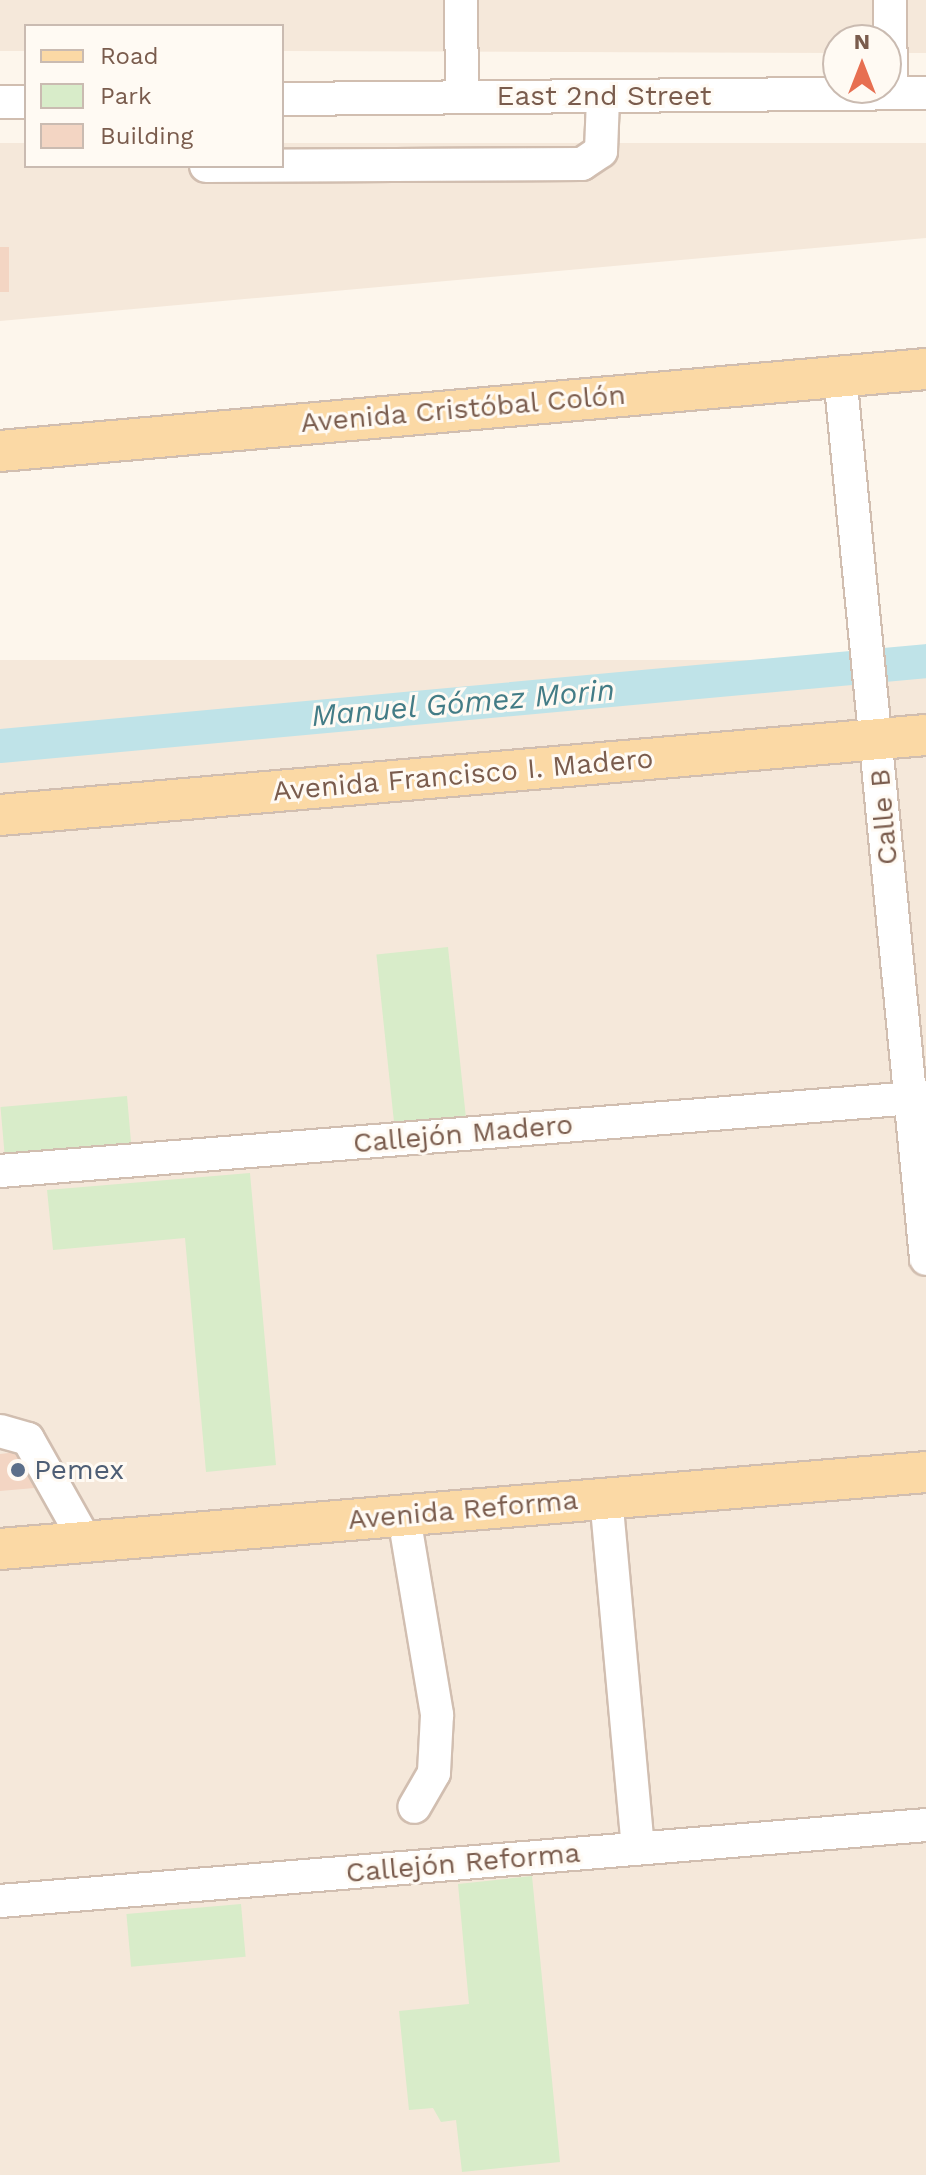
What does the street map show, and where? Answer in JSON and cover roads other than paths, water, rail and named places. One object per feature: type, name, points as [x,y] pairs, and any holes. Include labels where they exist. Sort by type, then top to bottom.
[{"type":"main road","name":"Avenida Cristóbal Colón","points":[[0,451],[926,369]]},
{"type":"main road","name":"Avenida Francisco I. Madero","points":[[0,815],[926,735]]},
{"type":"main road","name":"Avenida Reforma","points":[[0,1549],[926,1472]]},
{"type":"street","points":[[461,0],[462,96]]},
{"type":"street","points":[[890,0],[890,24]]},
{"type":"street","name":"East 2nd Street","points":[[902,93],[926,93]]},
{"type":"street","name":"East 2nd Street","points":[[284,99],[462,96],[603,99],[822,94]]},
{"type":"street","points":[[284,166],[582,164],[601,151],[603,99]]},
{"type":"street","points":[[0,102],[24,102]]},
{"type":"street","name":"Calle B","points":[[840,375],[917,1098],[926,1259]]},
{"type":"street","name":"Callejón Madero","points":[[0,1171],[917,1098]]},
{"type":"street","points":[[0,1431],[28,1439],[86,1542]]},
{"type":"street","points":[[606,1497],[638,1848]]},
{"type":"street","points":[[404,1517],[437,1715],[434,1773],[414,1807]]},
{"type":"street","name":"Callejón Reforma","points":[[0,1901],[926,1825]]},
{"type":"waterway","name":"Manuel Gómez Morin","points":[[0,746],[926,661]]},
{"type":"place","name":"Pemex","points":[[18,1470]]}]
